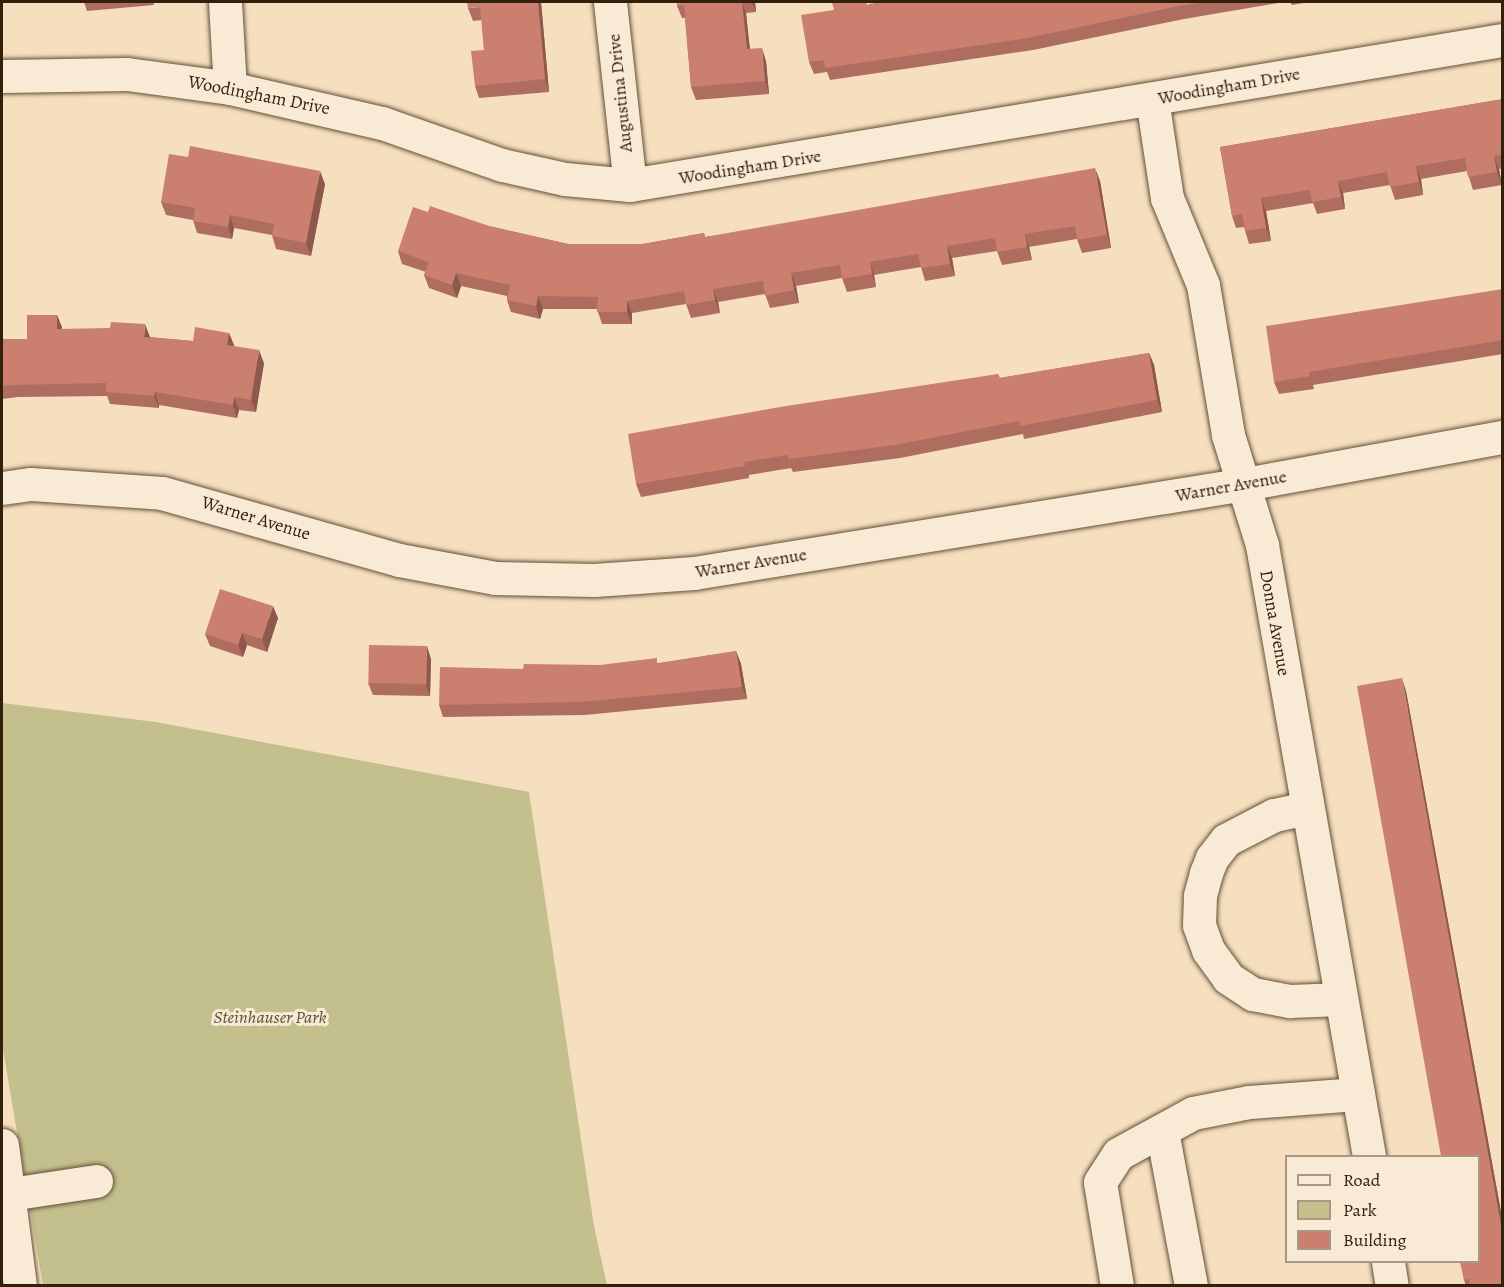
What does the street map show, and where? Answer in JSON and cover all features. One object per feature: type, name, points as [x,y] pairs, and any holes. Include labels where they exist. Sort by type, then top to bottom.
[{"type":"street","points":[[225,2],[230,88]]},
{"type":"street","name":"Augustina Drive","points":[[610,2],[630,185]]},
{"type":"street","name":"Woodingham Drive","points":[[2,76],[127,74],[230,88],[382,123],[502,165],[565,179],[630,185],[1503,40]]},
{"type":"street","name":"Donna Avenue","points":[[1152,99],[1167,198],[1203,285],[1228,435],[1262,545],[1370,1155]]},
{"type":"street","name":"Warner Avenue","points":[[2,488],[31,484],[162,493],[399,560],[495,578],[544,582],[694,573],[1245,484],[1503,437]]},
{"type":"street","points":[[1307,808],[1274,815],[1227,840],[1212,858],[1206,873],[1200,896],[1199,925],[1208,950],[1228,978],[1253,994],[1290,1001],[1341,999]]},
{"type":"street","points":[[1118,1286],[1100,1182],[1118,1154],[1193,1113],[1249,1102],[1358,1094]]},
{"type":"street","points":[[1162,1131],[1191,1286]]},
{"type":"street","points":[[2,1145],[10,1194],[6,1237],[20,1286]]},
{"type":"street","points":[[10,1194],[96,1181]]},
{"type":"street","points":[[1388,1263],[1392,1286]]},
{"type":"green space","name":"Steinhauser Park","points":[[2,703],[156,722],[529,792],[594,1226],[607,1285],[43,1285],[2,1044]]},
{"type":"building","points":[[467,2],[538,2],[545,79],[475,86],[471,51],[484,50],[480,7],[468,8]]},
{"type":"building","points":[[677,2],[742,2],[747,49],[762,48],[765,81],[691,87],[684,5],[677,6]]},
{"type":"building","points":[[832,2],[866,2],[867,5],[885,2],[1205,2],[1028,38],[825,68],[824,60],[809,62],[801,15],[834,10]]},
{"type":"building","points":[[1503,99],[1503,155],[1494,156],[1497,172],[1468,177],[1465,158],[1416,166],[1419,182],[1390,187],[1387,172],[1338,181],[1341,197],[1312,202],[1310,190],[1261,198],[1266,228],[1245,231],[1242,214],[1232,216],[1220,147]]},
{"type":"building","points":[[190,146],[320,171],[306,243],[272,236],[274,224],[230,215],[228,227],[193,221],[195,208],[161,202],[169,154],[188,157]]},
{"type":"building","points":[[1095,168],[1107,235],[1077,240],[1075,226],[1025,234],[1027,247],[997,252],[995,238],[947,246],[950,264],[921,268],[918,254],[870,262],[872,274],[842,279],[840,265],[791,273],[794,290],[765,296],[763,281],[713,289],[715,300],[686,305],[684,291],[627,301],[627,312],[597,312],[598,297],[538,296],[536,306],[507,300],[510,285],[456,273],[452,285],[424,275],[429,262],[398,251],[413,207],[428,212],[430,206],[492,227],[568,244],[643,244],[704,233],[705,237]]},
{"type":"building","points":[[1503,289],[1503,340],[1309,372],[1310,376],[1274,382],[1266,326]]},
{"type":"building","points":[[27,315],[57,315],[57,329],[110,328],[111,322],[145,324],[144,337],[193,341],[195,327],[229,333],[227,345],[259,350],[251,400],[234,397],[233,405],[155,392],[154,396],[106,392],[106,383],[2,386],[2,339],[27,339]]},
{"type":"building","points":[[1149,353],[1157,400],[1020,426],[1019,421],[895,445],[788,459],[788,455],[744,462],[745,466],[636,484],[628,434],[780,407],[998,374],[999,378]]},
{"type":"building","points":[[220,589],[273,606],[262,639],[242,633],[238,645],[205,634]]},
{"type":"building","points":[[369,645],[427,646],[426,684],[368,683]]},
{"type":"building","points":[[736,651],[742,687],[580,702],[439,705],[440,667],[523,669],[524,664],[600,665],[657,658],[657,664]]},
{"type":"building","points":[[1402,678],[1503,1236],[1503,1286],[1470,1286],[1469,1279],[1464,1280],[1460,1263],[1480,1263],[1480,1155],[1441,1155],[1357,686]]}]
